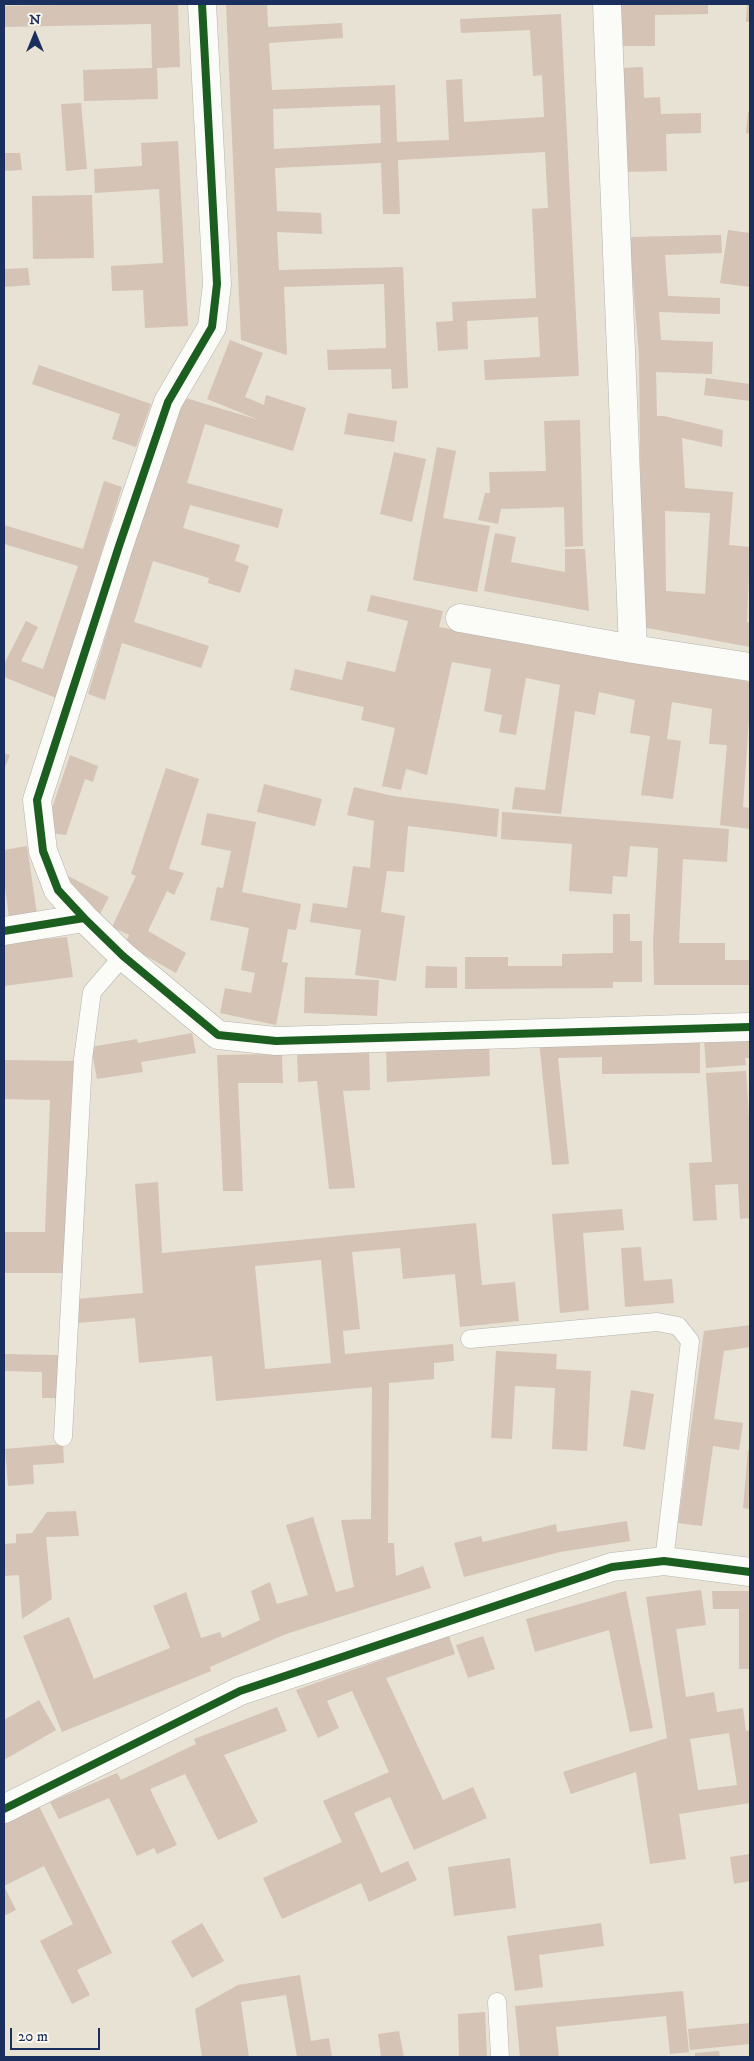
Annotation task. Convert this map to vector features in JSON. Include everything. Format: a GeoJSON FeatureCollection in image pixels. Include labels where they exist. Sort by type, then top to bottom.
{"type":"FeatureCollection","features":[{"type":"Feature","properties":{"kind":"street"},"geometry":{"type":"LineString","coordinates":[[202,4],[217,284],[212,327],[168,402],[119,546],[37,800],[43,851],[58,890],[123,956],[218,1036],[276,1042],[750,1027]]}},
{"type":"Feature","properties":{"kind":"street"},"geometry":{"type":"LineString","coordinates":[[607,4],[633,649]]}},
{"type":"Feature","properties":{"kind":"street"},"geometry":{"type":"LineString","coordinates":[[460,618],[633,649],[750,667]]}},
{"type":"Feature","properties":{"kind":"street"},"geometry":{"type":"LineString","coordinates":[[4,931],[84,918]]}},
{"type":"Feature","properties":{"kind":"street"},"geometry":{"type":"LineString","coordinates":[[4,1809],[240,1690],[612,1567],[664,1561],[750,1572]]}},
{"type":"Feature","properties":{"kind":"lane"},"geometry":{"type":"LineString","coordinates":[[63,1437],[83,1059],[90,1001],[92,992],[123,956]]}},
{"type":"Feature","properties":{"kind":"lane"},"geometry":{"type":"LineString","coordinates":[[470,1339],[657,1322],[678,1326],[690,1341],[664,1561]]}},
{"type":"Feature","properties":{"kind":"lane"},"geometry":{"type":"LineString","coordinates":[[497,2002],[500,2057]]}},
{"type":"Feature","properties":{"kind":"building"},"geometry":{"type":"Polygon","coordinates":[[[178,4],[180,67],[157,68],[158,99],[84,101],[83,70],[152,68],[151,24],[4,27],[4,6],[178,4]]]}},
{"type":"Feature","properties":{"kind":"building"},"geometry":{"type":"Polygon","coordinates":[[[226,4],[267,4],[268,27],[342,23],[343,38],[269,43],[272,90],[395,85],[397,142],[449,140],[446,80],[462,79],[464,122],[544,117],[542,75],[533,76],[530,30],[461,33],[460,19],[561,14],[579,376],[485,380],[484,360],[540,357],[538,317],[467,321],[468,349],[438,351],[436,322],[453,321],[452,302],[536,298],[532,209],[548,208],[545,152],[398,160],[400,214],[383,214],[381,163],[275,168],[277,211],[321,213],[322,234],[277,232],[279,270],[403,267],[408,388],[392,389],[391,369],[328,370],[327,350],[386,348],[384,284],[284,287],[287,355],[241,340],[226,4]],[[380,105],[273,109],[274,149],[381,143],[380,105]]]}},
{"type":"Feature","properties":{"kind":"building"},"geometry":{"type":"Polygon","coordinates":[[[619,4],[708,4],[708,14],[655,15],[655,46],[620,46],[619,4]]]}},
{"type":"Feature","properties":{"kind":"building"},"geometry":{"type":"Polygon","coordinates":[[[747,4],[750,4],[750,22],[746,22],[747,4]]]}},
{"type":"Feature","properties":{"kind":"building"},"geometry":{"type":"Polygon","coordinates":[[[643,67],[644,98],[660,97],[661,114],[701,113],[701,133],[666,134],[667,171],[622,172],[620,68],[643,67]]]}},
{"type":"Feature","properties":{"kind":"building"},"geometry":{"type":"Polygon","coordinates":[[[81,103],[87,169],[66,171],[61,104],[81,103]]]}},
{"type":"Feature","properties":{"kind":"building"},"geometry":{"type":"Polygon","coordinates":[[[748,112],[750,112],[750,134],[746,133],[748,112]]]}},
{"type":"Feature","properties":{"kind":"building"},"geometry":{"type":"Polygon","coordinates":[[[178,141],[188,326],[145,328],[143,290],[112,291],[111,266],[163,263],[159,189],[95,193],[94,169],[142,166],[141,143],[178,141]]]}},
{"type":"Feature","properties":{"kind":"building"},"geometry":{"type":"Polygon","coordinates":[[[4,153],[20,153],[22,170],[4,171],[4,153]]]}},
{"type":"Feature","properties":{"kind":"building"},"geometry":{"type":"Polygon","coordinates":[[[92,195],[94,258],[33,259],[32,196],[92,195]]]}},
{"type":"Feature","properties":{"kind":"building"},"geometry":{"type":"Polygon","coordinates":[[[728,230],[750,233],[750,287],[720,283],[728,230]]]}},
{"type":"Feature","properties":{"kind":"building"},"geometry":{"type":"Polygon","coordinates":[[[721,235],[722,253],[665,255],[668,296],[720,298],[720,314],[659,312],[661,340],[713,342],[712,374],[656,372],[657,416],[723,430],[722,447],[682,438],[685,488],[733,492],[729,545],[750,547],[747,622],[750,623],[750,647],[642,627],[639,355],[629,237],[721,235]],[[665,511],[666,591],[705,594],[710,513],[665,511]]]}},
{"type":"Feature","properties":{"kind":"building"},"geometry":{"type":"Polygon","coordinates":[[[28,268],[30,285],[4,287],[4,269],[28,268]]]}},
{"type":"Feature","properties":{"kind":"building"},"geometry":{"type":"Polygon","coordinates":[[[230,340],[263,353],[245,397],[264,405],[266,395],[306,408],[293,451],[205,424],[187,483],[283,509],[278,528],[190,505],[183,528],[240,545],[235,561],[249,566],[240,593],[208,583],[209,578],[153,561],[134,622],[209,646],[201,668],[122,643],[105,700],[88,694],[179,396],[259,420],[207,399],[230,340]]]}},
{"type":"Feature","properties":{"kind":"building"},"geometry":{"type":"Polygon","coordinates":[[[39,365],[151,404],[136,447],[112,439],[120,414],[32,384],[39,365]]]}},
{"type":"Feature","properties":{"kind":"building"},"geometry":{"type":"Polygon","coordinates":[[[706,378],[750,384],[750,401],[704,395],[706,378]]]}},
{"type":"Feature","properties":{"kind":"building"},"geometry":{"type":"Polygon","coordinates":[[[348,413],[397,421],[394,442],[344,434],[348,413]]]}},
{"type":"Feature","properties":{"kind":"building"},"geometry":{"type":"Polygon","coordinates":[[[580,420],[583,546],[565,547],[564,507],[501,509],[498,524],[478,520],[485,493],[490,493],[489,472],[546,471],[544,421],[580,420]]]}},
{"type":"Feature","properties":{"kind":"building"},"geometry":{"type":"Polygon","coordinates":[[[437,447],[456,451],[443,518],[490,526],[477,592],[413,580],[437,447]]]}},
{"type":"Feature","properties":{"kind":"building"},"geometry":{"type":"Polygon","coordinates":[[[394,452],[426,459],[412,522],[380,514],[394,452]]]}},
{"type":"Feature","properties":{"kind":"building"},"geometry":{"type":"Polygon","coordinates":[[[104,481],[122,487],[56,698],[4,677],[4,664],[26,621],[38,627],[21,661],[43,669],[78,566],[4,544],[4,525],[83,549],[104,481]]]}},
{"type":"Feature","properties":{"kind":"building"},"geometry":{"type":"Polygon","coordinates":[[[495,533],[516,537],[511,562],[565,572],[565,549],[585,549],[589,611],[484,591],[495,533]]]}},
{"type":"Feature","properties":{"kind":"building"},"geometry":{"type":"Polygon","coordinates":[[[371,595],[443,611],[439,627],[750,682],[750,718],[743,807],[750,808],[750,829],[720,825],[727,745],[709,744],[712,709],[672,702],[667,739],[681,741],[673,799],[641,795],[650,736],[630,733],[635,700],[599,692],[595,715],[575,711],[561,814],[512,809],[515,787],[545,790],[560,685],[526,678],[516,735],[499,732],[502,715],[484,711],[491,669],[452,662],[427,775],[406,769],[401,790],[382,786],[395,728],[361,720],[364,707],[290,690],[295,669],[342,680],[347,661],[395,672],[408,621],[367,611],[371,595]]]}},
{"type":"Feature","properties":{"kind":"building"},"geometry":{"type":"Polygon","coordinates":[[[4,753],[10,755],[4,770],[4,753]]]}},
{"type":"Feature","properties":{"kind":"building"},"geometry":{"type":"Polygon","coordinates":[[[70,755],[98,766],[93,782],[85,779],[66,835],[50,833],[47,823],[70,755]]]}},
{"type":"Feature","properties":{"kind":"building"},"geometry":{"type":"Polygon","coordinates":[[[166,768],[199,779],[169,869],[184,873],[174,895],[167,891],[148,931],[186,953],[176,973],[125,944],[129,935],[112,927],[136,876],[131,874],[166,768]]]}},
{"type":"Feature","properties":{"kind":"building"},"geometry":{"type":"Polygon","coordinates":[[[264,784],[322,799],[315,826],[257,812],[264,784]]]}},
{"type":"Feature","properties":{"kind":"building"},"geometry":{"type":"Polygon","coordinates":[[[354,787],[393,796],[499,809],[497,837],[408,826],[404,872],[387,871],[381,912],[405,916],[396,981],[355,975],[361,930],[310,922],[313,903],[347,908],[353,866],[370,868],[374,821],[347,815],[354,787]]]}},
{"type":"Feature","properties":{"kind":"building"},"geometry":{"type":"Polygon","coordinates":[[[502,812],[729,829],[727,862],[683,859],[679,943],[725,943],[725,960],[750,960],[750,985],[654,985],[653,942],[658,848],[630,846],[627,877],[613,876],[612,894],[569,891],[572,844],[501,839],[502,812]]]}},
{"type":"Feature","properties":{"kind":"building"},"geometry":{"type":"Polygon","coordinates":[[[207,813],[256,822],[242,892],[301,904],[296,930],[288,929],[282,962],[288,963],[276,1025],[220,1013],[225,988],[251,993],[255,973],[241,970],[249,928],[210,920],[217,887],[223,888],[231,851],[201,845],[207,813]]]}},
{"type":"Feature","properties":{"kind":"building"},"geometry":{"type":"Polygon","coordinates":[[[27,846],[37,914],[9,918],[4,880],[4,850],[27,846]]]}},
{"type":"Feature","properties":{"kind":"building"},"geometry":{"type":"Polygon","coordinates":[[[56,870],[109,897],[99,916],[56,870]]]}},
{"type":"Feature","properties":{"kind":"building"},"geometry":{"type":"Polygon","coordinates":[[[613,914],[630,914],[630,941],[642,941],[642,982],[613,982],[613,988],[465,989],[465,957],[508,957],[508,966],[562,966],[562,954],[613,953],[613,914]]]}},
{"type":"Feature","properties":{"kind":"building"},"geometry":{"type":"Polygon","coordinates":[[[47,936],[47,939],[67,937],[73,977],[4,986],[4,942],[47,936]]]}},
{"type":"Feature","properties":{"kind":"building"},"geometry":{"type":"Polygon","coordinates":[[[426,966],[457,967],[457,988],[425,988],[426,966]]]}},
{"type":"Feature","properties":{"kind":"building"},"geometry":{"type":"Polygon","coordinates":[[[305,977],[379,980],[377,1016],[304,1013],[305,977]]]}},
{"type":"Feature","properties":{"kind":"building"},"geometry":{"type":"Polygon","coordinates":[[[192,1033],[196,1053],[141,1062],[143,1072],[97,1079],[91,1047],[137,1039],[138,1043],[192,1033]]]}},
{"type":"Feature","properties":{"kind":"building"},"geometry":{"type":"Polygon","coordinates":[[[750,1036],[750,1058],[745,1058],[746,1065],[706,1068],[704,1038],[750,1036]]]}},
{"type":"Feature","properties":{"kind":"building"},"geometry":{"type":"Polygon","coordinates":[[[700,1039],[700,1073],[602,1074],[602,1057],[558,1058],[569,1164],[552,1165],[539,1041],[700,1039]]]}},
{"type":"Feature","properties":{"kind":"building"},"geometry":{"type":"Polygon","coordinates":[[[489,1044],[490,1076],[387,1082],[386,1048],[489,1044]]]}},
{"type":"Feature","properties":{"kind":"building"},"geometry":{"type":"Polygon","coordinates":[[[369,1049],[370,1090],[343,1091],[355,1188],[329,1189],[317,1081],[298,1082],[297,1051],[369,1049]]]}},
{"type":"Feature","properties":{"kind":"building"},"geometry":{"type":"Polygon","coordinates":[[[282,1054],[283,1083],[238,1083],[243,1191],[223,1191],[217,1055],[282,1054]]]}},
{"type":"Feature","properties":{"kind":"building"},"geometry":{"type":"Polygon","coordinates":[[[4,1060],[75,1061],[75,1086],[72,1086],[70,1192],[64,1273],[4,1273],[4,1232],[45,1232],[50,1100],[4,1099],[4,1060]]]}},
{"type":"Feature","properties":{"kind":"building"},"geometry":{"type":"Polygon","coordinates":[[[746,1071],[750,1133],[750,1218],[740,1219],[738,1184],[715,1185],[717,1220],[693,1221],[689,1163],[712,1162],[706,1073],[746,1071]]]}},
{"type":"Feature","properties":{"kind":"building"},"geometry":{"type":"Polygon","coordinates":[[[158,1182],[162,1253],[476,1223],[482,1285],[515,1282],[519,1321],[460,1327],[455,1274],[403,1279],[400,1248],[352,1252],[360,1329],[343,1331],[345,1354],[453,1344],[454,1361],[434,1363],[434,1379],[389,1383],[388,1543],[394,1543],[396,1576],[423,1566],[431,1588],[286,1634],[210,1667],[211,1671],[62,1732],[23,1636],[69,1617],[94,1679],[170,1648],[153,1606],[186,1592],[201,1638],[220,1632],[222,1638],[260,1620],[251,1591],[270,1582],[277,1604],[308,1595],[286,1525],[313,1517],[336,1592],[354,1587],[341,1520],[371,1519],[372,1387],[216,1401],[212,1356],[139,1363],[135,1318],[78,1323],[76,1299],[143,1293],[135,1184],[158,1182]],[[321,1260],[255,1266],[265,1369],[331,1363],[321,1260]]]}},
{"type":"Feature","properties":{"kind":"building"},"geometry":{"type":"Polygon","coordinates":[[[622,1209],[624,1230],[583,1233],[589,1310],[560,1313],[552,1214],[622,1209]]]}},
{"type":"Feature","properties":{"kind":"building"},"geometry":{"type":"Polygon","coordinates":[[[641,1247],[644,1281],[672,1279],[674,1303],[625,1307],[621,1248],[641,1247]]]}},
{"type":"Feature","properties":{"kind":"building"},"geometry":{"type":"Polygon","coordinates":[[[750,1325],[750,1347],[724,1351],[714,1419],[743,1423],[739,1450],[713,1446],[702,1526],[678,1523],[704,1331],[750,1325]]]}},
{"type":"Feature","properties":{"kind":"building"},"geometry":{"type":"Polygon","coordinates":[[[496,1351],[557,1354],[556,1369],[591,1371],[587,1451],[552,1449],[555,1388],[515,1386],[512,1439],[491,1438],[496,1351]]]}},
{"type":"Feature","properties":{"kind":"building"},"geometry":{"type":"Polygon","coordinates":[[[4,1354],[59,1355],[58,1398],[42,1398],[42,1372],[4,1371],[4,1354]]]}},
{"type":"Feature","properties":{"kind":"building"},"geometry":{"type":"Polygon","coordinates":[[[631,1390],[654,1394],[645,1450],[623,1446],[631,1390]]]}},
{"type":"Feature","properties":{"kind":"building"},"geometry":{"type":"Polygon","coordinates":[[[63,1444],[64,1463],[33,1465],[34,1484],[8,1486],[5,1449],[63,1444]]]}},
{"type":"Feature","properties":{"kind":"building"},"geometry":{"type":"Polygon","coordinates":[[[748,1450],[750,1450],[750,1509],[743,1508],[748,1450]]]}},
{"type":"Feature","properties":{"kind":"building"},"geometry":{"type":"Polygon","coordinates":[[[76,1511],[79,1536],[46,1537],[52,1599],[22,1619],[19,1575],[4,1576],[4,1544],[16,1543],[16,1534],[32,1533],[47,1512],[76,1511]]]}},
{"type":"Feature","properties":{"kind":"building"},"geometry":{"type":"Polygon","coordinates":[[[627,1521],[630,1541],[560,1552],[464,1577],[454,1543],[481,1536],[483,1542],[556,1524],[557,1532],[627,1521]]]}},
{"type":"Feature","properties":{"kind":"building"},"geometry":{"type":"Polygon","coordinates":[[[701,1590],[706,1625],[676,1629],[686,1697],[714,1692],[717,1712],[743,1708],[746,1731],[750,1730],[750,1803],[679,1814],[686,1859],[650,1864],[636,1772],[571,1794],[563,1772],[667,1738],[646,1597],[701,1590]],[[729,1733],[690,1739],[698,1790],[737,1785],[729,1733]]]}},
{"type":"Feature","properties":{"kind":"building"},"geometry":{"type":"Polygon","coordinates":[[[626,1591],[653,1728],[630,1732],[609,1630],[535,1652],[526,1619],[626,1591]]]}},
{"type":"Feature","properties":{"kind":"building"},"geometry":{"type":"Polygon","coordinates":[[[712,1591],[750,1591],[750,1669],[739,1669],[739,1609],[713,1609],[712,1591]]]}},
{"type":"Feature","properties":{"kind":"building"},"geometry":{"type":"Polygon","coordinates":[[[449,1636],[455,1654],[386,1678],[443,1800],[473,1787],[487,1818],[414,1850],[390,1797],[354,1813],[381,1873],[408,1861],[417,1880],[369,1902],[361,1883],[282,1919],[263,1878],[342,1842],[323,1801],[389,1772],[352,1691],[327,1701],[339,1728],[318,1738],[296,1690],[449,1636]]]}},
{"type":"Feature","properties":{"kind":"building"},"geometry":{"type":"Polygon","coordinates":[[[483,1636],[495,1669],[468,1678],[456,1645],[483,1636]]]}},
{"type":"Feature","properties":{"kind":"building"},"geometry":{"type":"Polygon","coordinates":[[[39,1700],[56,1730],[4,1760],[4,1720],[39,1700]]]}},
{"type":"Feature","properties":{"kind":"building"},"geometry":{"type":"Polygon","coordinates":[[[277,1707],[287,1731],[224,1755],[258,1822],[218,1840],[185,1774],[150,1789],[177,1845],[157,1854],[154,1848],[137,1856],[109,1798],[59,1819],[50,1802],[117,1773],[121,1780],[196,1744],[194,1739],[277,1707]]]}},
{"type":"Feature","properties":{"kind":"building"},"geometry":{"type":"Polygon","coordinates":[[[37,1802],[112,1953],[77,1970],[90,1995],[72,2004],[40,1941],[73,1924],[44,1866],[4,1886],[4,1819],[37,1802]]]}},
{"type":"Feature","properties":{"kind":"building"},"geometry":{"type":"Polygon","coordinates":[[[750,1854],[750,1881],[734,1884],[730,1857],[750,1854]]]}},
{"type":"Feature","properties":{"kind":"building"},"geometry":{"type":"Polygon","coordinates":[[[510,1858],[516,1908],[454,1916],[448,1867],[510,1858]]]}},
{"type":"Feature","properties":{"kind":"building"},"geometry":{"type":"Polygon","coordinates":[[[4,1886],[16,1910],[4,1916],[4,1886]]]}},
{"type":"Feature","properties":{"kind":"building"},"geometry":{"type":"Polygon","coordinates":[[[202,1923],[224,1961],[192,1978],[171,1941],[202,1923]]]}},
{"type":"Feature","properties":{"kind":"building"},"geometry":{"type":"Polygon","coordinates":[[[601,1923],[604,1946],[539,1955],[543,1987],[515,1991],[507,1936],[601,1923]]]}},
{"type":"Feature","properties":{"kind":"building"},"geometry":{"type":"Polygon","coordinates":[[[300,1975],[311,2041],[329,2038],[332,2057],[297,2057],[286,1995],[241,2002],[249,2057],[202,2057],[195,2009],[238,1985],[300,1975]]]}},
{"type":"Feature","properties":{"kind":"building"},"geometry":{"type":"Polygon","coordinates":[[[683,1991],[689,2052],[670,2054],[666,2016],[556,2027],[559,2057],[520,2057],[515,2006],[683,1991]]]}},
{"type":"Feature","properties":{"kind":"building"},"geometry":{"type":"Polygon","coordinates":[[[485,2012],[487,2057],[459,2057],[458,2014],[485,2012]]]}},
{"type":"Feature","properties":{"kind":"building"},"geometry":{"type":"Polygon","coordinates":[[[750,2023],[750,2044],[690,2050],[688,2029],[750,2023]]]}},
{"type":"Feature","properties":{"kind":"building"},"geometry":{"type":"Polygon","coordinates":[[[399,2031],[404,2057],[381,2057],[378,2034],[399,2031]]]}},
{"type":"Feature","properties":{"kind":"building"},"geometry":{"type":"Polygon","coordinates":[[[719,2051],[720,2057],[695,2057],[695,2053],[719,2051]]]}},
{"type":"Feature","properties":{"kind":"cycle path"},"geometry":{"type":"LineString","coordinates":[[4,931],[84,918],[58,890],[43,851],[37,800],[119,546],[168,402],[212,327],[217,284],[202,4]]}},
{"type":"Feature","properties":{"kind":"cycle path"},"geometry":{"type":"LineString","coordinates":[[84,918],[123,956],[218,1035],[276,1041],[750,1027]]}},
{"type":"Feature","properties":{"kind":"cycle path"},"geometry":{"type":"LineString","coordinates":[[4,1809],[240,1691],[612,1567],[664,1561],[750,1572]]}}]}
